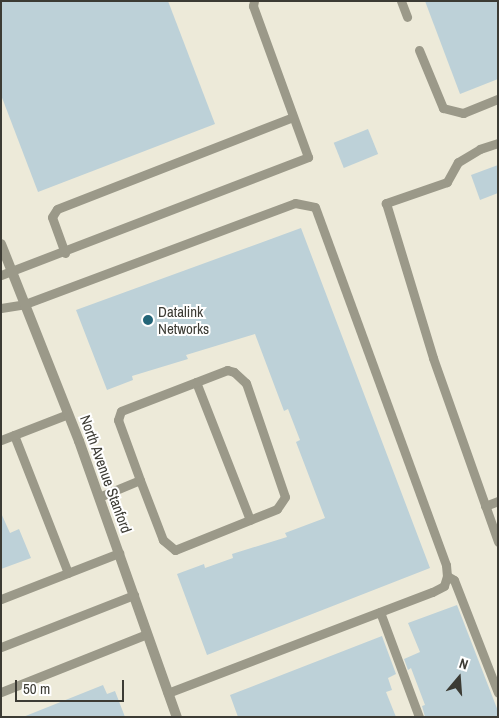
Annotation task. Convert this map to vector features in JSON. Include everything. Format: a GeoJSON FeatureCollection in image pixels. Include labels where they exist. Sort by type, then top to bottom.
{"type":"FeatureCollection","features":[{"type":"Feature","properties":{"kind":"street","name":"North Avenue Stanford"},"geometry":{"type":"LineString","coordinates":[[1,244],[99,497],[177,717]]}},
{"type":"Feature","properties":{"kind":"lane"},"geometry":{"type":"LineString","coordinates":[[1,275],[13,273],[308,157],[253,6],[254,1]]}},
{"type":"Feature","properties":{"kind":"lane"},"geometry":{"type":"LineString","coordinates":[[401,1],[407,17]]}},
{"type":"Feature","properties":{"kind":"lane"},"geometry":{"type":"LineString","coordinates":[[419,50],[443,108],[463,113],[498,99]]}},
{"type":"Feature","properties":{"kind":"lane"},"geometry":{"type":"LineString","coordinates":[[65,252],[52,217],[57,209],[293,118]]}},
{"type":"Feature","properties":{"kind":"lane"},"geometry":{"type":"LineString","coordinates":[[498,144],[480,149],[458,162],[447,182],[386,203],[433,358],[498,542]]}},
{"type":"Feature","properties":{"kind":"lane"},"geometry":{"type":"LineString","coordinates":[[1,308],[25,304],[295,203],[315,207],[446,565],[447,576],[444,586],[168,693]]}},
{"type":"Feature","properties":{"kind":"lane"},"geometry":{"type":"LineString","coordinates":[[227,370],[234,372],[246,383],[285,497],[277,509],[175,550],[170,549],[163,540],[140,480],[119,414],[227,370]]}},
{"type":"Feature","properties":{"kind":"lane"},"geometry":{"type":"LineString","coordinates":[[196,382],[250,520]]}},
{"type":"Feature","properties":{"kind":"lane"},"geometry":{"type":"LineString","coordinates":[[1,440],[68,414]]}},
{"type":"Feature","properties":{"kind":"lane"},"geometry":{"type":"LineString","coordinates":[[14,435],[68,573]]}},
{"type":"Feature","properties":{"kind":"lane"},"geometry":{"type":"LineString","coordinates":[[99,497],[140,480]]}},
{"type":"Feature","properties":{"kind":"lane"},"geometry":{"type":"LineString","coordinates":[[485,506],[498,501]]}},
{"type":"Feature","properties":{"kind":"lane"},"geometry":{"type":"LineString","coordinates":[[1,599],[119,554]]}},
{"type":"Feature","properties":{"kind":"lane"},"geometry":{"type":"LineString","coordinates":[[447,576],[454,580],[498,693]]}},
{"type":"Feature","properties":{"kind":"lane"},"geometry":{"type":"LineString","coordinates":[[1,647],[134,595]]}},
{"type":"Feature","properties":{"kind":"lane"},"geometry":{"type":"LineString","coordinates":[[380,612],[419,717]]}},
{"type":"Feature","properties":{"kind":"lane"},"geometry":{"type":"LineString","coordinates":[[1,692],[147,634]]}},
{"type":"Feature","properties":{"kind":"building"},"geometry":{"type":"Polygon","coordinates":[[[1,1],[168,1],[215,124],[38,192],[1,95],[1,1]]]}},
{"type":"Feature","properties":{"kind":"building"},"geometry":{"type":"Polygon","coordinates":[[[425,1],[498,1],[498,79],[460,94],[425,1]]]}},
{"type":"Feature","properties":{"kind":"building"},"geometry":{"type":"Polygon","coordinates":[[[368,129],[378,154],[344,168],[334,143],[368,129]]]}},
{"type":"Feature","properties":{"kind":"building"},"geometry":{"type":"Polygon","coordinates":[[[498,165],[498,193],[480,200],[471,175],[498,165]]]}},
{"type":"Feature","properties":{"kind":"building"},"geometry":{"type":"Polygon","coordinates":[[[301,228],[430,568],[207,655],[177,574],[204,564],[205,568],[233,558],[232,554],[287,537],[285,533],[325,518],[296,442],[300,440],[288,409],[284,411],[255,334],[186,355],[188,359],[132,376],[133,380],[107,390],[76,310],[301,228]]]}},
{"type":"Feature","properties":{"kind":"building"},"geometry":{"type":"Polygon","coordinates":[[[1,513],[10,533],[19,529],[31,558],[1,569],[1,513]]]}},
{"type":"Feature","properties":{"kind":"building"},"geometry":{"type":"Polygon","coordinates":[[[457,605],[498,711],[498,717],[425,717],[422,706],[425,705],[411,668],[408,670],[404,659],[420,652],[408,623],[457,605]]]}},
{"type":"Feature","properties":{"kind":"building"},"geometry":{"type":"Polygon","coordinates":[[[382,636],[396,674],[388,678],[392,690],[386,692],[396,717],[238,717],[230,695],[382,636]]]}},
{"type":"Feature","properties":{"kind":"building"},"geometry":{"type":"Polygon","coordinates":[[[103,685],[107,694],[115,691],[125,717],[23,717],[103,685]]]}},
{"type":"Feature","properties":{"kind":"place","name":"Datalink Networks"},"geometry":{"type":"Point","coordinates":[148,320]}}]}
